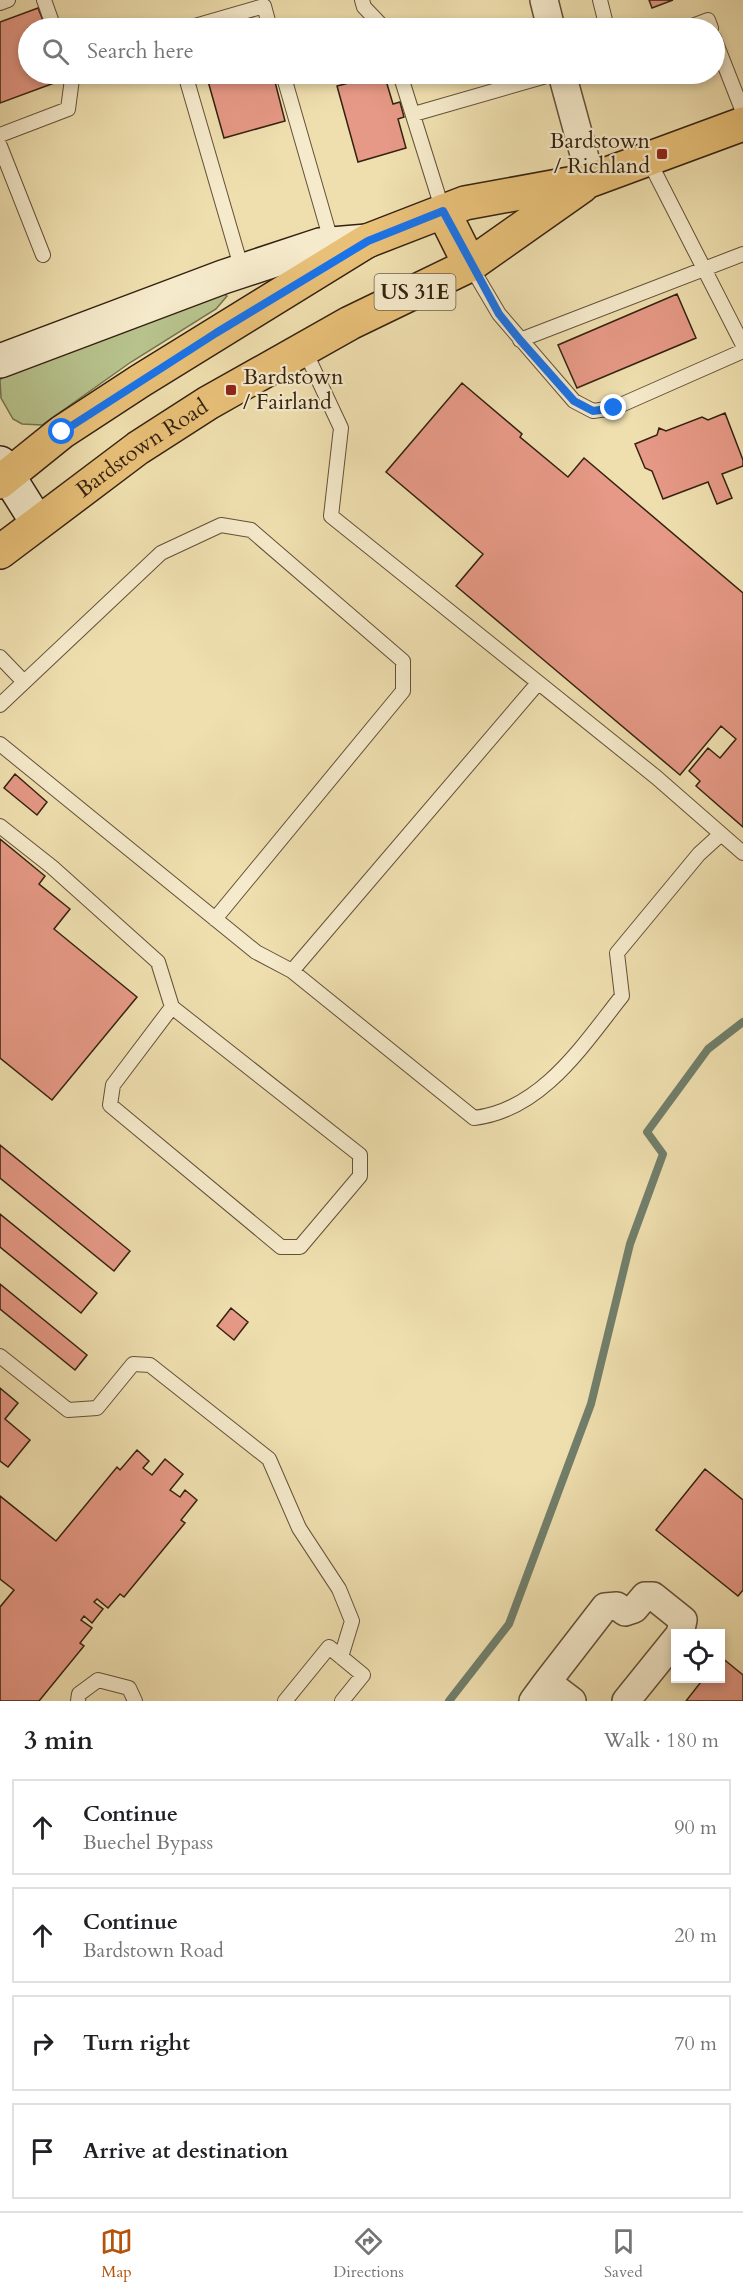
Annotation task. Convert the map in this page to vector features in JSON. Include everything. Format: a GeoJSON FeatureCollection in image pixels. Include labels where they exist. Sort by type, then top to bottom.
{"type":"FeatureCollection","features":[{"type":"Feature","properties":{"kind":"main road","name":"Bardstown Road"},"geometry":{"type":"LineString","coordinates":[[0,361],[242,271],[320,245],[368,241],[465,203],[591,180],[743,124]]}},
{"type":"Feature","properties":{"kind":"main road","name":"Bardstown Road"},"geometry":{"type":"LineString","coordinates":[[37,522],[138,448],[208,403],[350,323],[470,264],[591,180]]}},
{"type":"Feature","properties":{"kind":"main road"},"geometry":{"type":"LineString","coordinates":[[443,211],[470,264]]}},
{"type":"Feature","properties":{"kind":"main road","name":"US 31E"},"geometry":{"type":"LineString","coordinates":[[3,473],[140,381],[368,241]]}},
{"type":"Feature","properties":{"kind":"main road"},"geometry":{"type":"LineString","coordinates":[[3,473],[37,522]]}},
{"type":"Feature","properties":{"kind":"main road","name":"US 31E"},"geometry":{"type":"LineString","coordinates":[[0,552],[37,522]]}},
{"type":"Feature","properties":{"kind":"street"},"geometry":{"type":"LineString","coordinates":[[544,0],[548,18]]}},
{"type":"Feature","properties":{"kind":"street"},"geometry":{"type":"LineString","coordinates":[[565,84],[591,180]]}},
{"type":"Feature","properties":{"kind":"street"},"geometry":{"type":"LineString","coordinates":[[573,1701],[540,1692],[605,1607],[617,1606],[625,1612],[634,1609],[645,1596],[653,1596],[683,1620],[681,1629]]}},
{"type":"Feature","properties":{"kind":"street"},"geometry":{"type":"LineString","coordinates":[[627,1701],[671,1644]]}},
{"type":"Feature","properties":{"kind":"lane"},"geometry":{"type":"LineString","coordinates":[[0,3],[8,0]]}},
{"type":"Feature","properties":{"kind":"lane"},"geometry":{"type":"LineString","coordinates":[[44,0],[50,18]]}},
{"type":"Feature","properties":{"kind":"lane"},"geometry":{"type":"LineString","coordinates":[[362,0],[364,7],[374,18]]}},
{"type":"Feature","properties":{"kind":"lane"},"geometry":{"type":"LineString","coordinates":[[600,0],[604,18]]}},
{"type":"Feature","properties":{"kind":"lane"},"geometry":{"type":"LineString","coordinates":[[223,18],[264,6],[267,18]]}},
{"type":"Feature","properties":{"kind":"lane"},"geometry":{"type":"LineString","coordinates":[[725,67],[743,112]]}},
{"type":"Feature","properties":{"kind":"lane"},"geometry":{"type":"LineString","coordinates":[[0,135],[68,109],[71,84]]}},
{"type":"Feature","properties":{"kind":"lane"},"geometry":{"type":"LineString","coordinates":[[188,84],[242,271]]}},
{"type":"Feature","properties":{"kind":"lane"},"geometry":{"type":"LineString","coordinates":[[286,84],[332,244]]}},
{"type":"Feature","properties":{"kind":"lane"},"geometry":{"type":"LineString","coordinates":[[404,84],[443,211]]}},
{"type":"Feature","properties":{"kind":"lane"},"geometry":{"type":"LineString","coordinates":[[414,114],[518,84]]}},
{"type":"Feature","properties":{"kind":"lane"},"geometry":{"type":"LineString","coordinates":[[0,146],[43,255]]}},
{"type":"Feature","properties":{"kind":"lane"},"geometry":{"type":"LineString","coordinates":[[648,159],[703,271],[743,345]]}},
{"type":"Feature","properties":{"kind":"lane"},"geometry":{"type":"LineString","coordinates":[[520,340],[743,254]]}},
{"type":"Feature","properties":{"kind":"lane"},"geometry":{"type":"LineString","coordinates":[[470,264],[499,314],[520,340],[574,401],[593,411],[614,408],[743,351]]}},
{"type":"Feature","properties":{"kind":"lane"},"geometry":{"type":"LineString","coordinates":[[304,349],[341,428],[331,516],[656,777],[743,853]]}},
{"type":"Feature","properties":{"kind":"lane"},"geometry":{"type":"LineString","coordinates":[[0,705],[5,690],[24,682],[161,553],[221,525],[251,530],[403,661],[403,691],[215,919]]}},
{"type":"Feature","properties":{"kind":"lane"},"geometry":{"type":"LineString","coordinates":[[0,657],[24,682]]}},
{"type":"Feature","properties":{"kind":"lane"},"geometry":{"type":"LineString","coordinates":[[292,971],[538,683]]}},
{"type":"Feature","properties":{"kind":"lane"},"geometry":{"type":"LineString","coordinates":[[0,744],[256,952],[292,971],[474,1118],[496,1115],[557,1077],[622,996],[617,953],[699,854],[721,834]]}},
{"type":"Feature","properties":{"kind":"lane"},"geometry":{"type":"LineString","coordinates":[[0,826],[52,867],[158,962],[172,1006],[360,1155],[360,1176],[300,1247],[281,1247],[110,1105],[113,1085],[172,1006]]}},
{"type":"Feature","properties":{"kind":"lane"},"geometry":{"type":"LineString","coordinates":[[0,1356],[68,1410],[97,1408],[133,1364],[150,1365],[269,1460],[299,1528],[339,1589],[352,1621],[341,1657]]}},
{"type":"Feature","properties":{"kind":"lane"},"geometry":{"type":"LineString","coordinates":[[285,1701],[329,1647],[363,1675],[342,1701]]}},
{"type":"Feature","properties":{"kind":"lane"},"geometry":{"type":"LineString","coordinates":[[78,1701],[79,1694],[98,1680],[129,1688],[135,1701]]}},
{"type":"Feature","properties":{"kind":"green space"},"geometry":{"type":"Polygon","coordinates":[[[223,293],[227,296],[216,309],[131,362],[42,425],[22,424],[13,419],[1,398],[0,380],[17,367],[223,293]]]}},
{"type":"Feature","properties":{"kind":"building"},"geometry":{"type":"Polygon","coordinates":[[[649,0],[673,0],[652,8],[649,0]]]}},
{"type":"Feature","properties":{"kind":"building"},"geometry":{"type":"Polygon","coordinates":[[[38,8],[42,18],[18,18],[18,84],[51,84],[0,103],[0,22],[38,8]]]}},
{"type":"Feature","properties":{"kind":"building"},"geometry":{"type":"Polygon","coordinates":[[[209,84],[276,84],[285,121],[224,138],[209,84]]]}},
{"type":"Feature","properties":{"kind":"building"},"geometry":{"type":"Polygon","coordinates":[[[387,84],[393,104],[400,102],[404,117],[398,119],[406,148],[358,162],[337,86],[387,84]]]}},
{"type":"Feature","properties":{"kind":"building"},"geometry":{"type":"Polygon","coordinates":[[[677,294],[696,338],[577,388],[558,345],[677,294]]]}},
{"type":"Feature","properties":{"kind":"building"},"geometry":{"type":"Polygon","coordinates":[[[462,383],[522,434],[520,437],[568,477],[584,458],[743,593],[743,827],[696,786],[700,781],[689,771],[708,748],[720,758],[736,739],[721,726],[680,775],[456,586],[483,554],[386,472],[462,383]]]}},
{"type":"Feature","properties":{"kind":"building"},"geometry":{"type":"Polygon","coordinates":[[[725,413],[743,460],[743,466],[722,474],[732,498],[717,504],[708,482],[663,499],[652,471],[645,468],[635,444],[657,435],[659,428],[666,431],[702,417],[708,420],[725,413]]]}},
{"type":"Feature","properties":{"kind":"building"},"geometry":{"type":"Polygon","coordinates":[[[15,774],[47,802],[37,815],[4,788],[15,774]]]}},
{"type":"Feature","properties":{"kind":"building"},"geometry":{"type":"Polygon","coordinates":[[[0,839],[45,876],[39,884],[70,909],[54,929],[137,997],[52,1100],[0,1058],[0,839]]]}},
{"type":"Feature","properties":{"kind":"building"},"geometry":{"type":"Polygon","coordinates":[[[0,1145],[130,1251],[114,1271],[0,1178],[0,1145]]]}},
{"type":"Feature","properties":{"kind":"building"},"geometry":{"type":"Polygon","coordinates":[[[0,1214],[97,1293],[81,1313],[0,1247],[0,1214]]]}},
{"type":"Feature","properties":{"kind":"building"},"geometry":{"type":"Polygon","coordinates":[[[0,1284],[87,1355],[75,1370],[0,1309],[0,1284]]]}},
{"type":"Feature","properties":{"kind":"building"},"geometry":{"type":"Polygon","coordinates":[[[231,1308],[248,1322],[234,1340],[217,1326],[231,1308]]]}},
{"type":"Feature","properties":{"kind":"building"},"geometry":{"type":"Polygon","coordinates":[[[0,1388],[18,1403],[5,1419],[30,1440],[8,1467],[0,1461],[0,1388]]]}},
{"type":"Feature","properties":{"kind":"building"},"geometry":{"type":"Polygon","coordinates":[[[137,1450],[149,1461],[143,1468],[152,1475],[165,1459],[183,1474],[170,1490],[180,1497],[185,1490],[197,1500],[181,1520],[185,1523],[124,1597],[120,1594],[108,1608],[97,1599],[94,1602],[103,1609],[92,1623],[84,1616],[81,1620],[92,1628],[80,1643],[84,1646],[39,1701],[0,1701],[0,1607],[14,1590],[0,1579],[0,1496],[56,1541],[117,1467],[120,1470],[137,1450]]]}},
{"type":"Feature","properties":{"kind":"building"},"geometry":{"type":"Polygon","coordinates":[[[705,1469],[743,1500],[743,1590],[738,1596],[656,1530],[705,1469]]]}},
{"type":"Feature","properties":{"kind":"building"},"geometry":{"type":"Polygon","coordinates":[[[725,1660],[743,1675],[743,1701],[686,1701],[700,1683],[725,1683],[725,1660]]]}},
{"type":"Feature","properties":{"kind":"waterway"},"geometry":{"type":"LineString","coordinates":[[449,1701],[509,1624],[591,1404],[630,1244],[663,1154],[647,1132],[708,1049],[743,1022]]}},
{"type":"Feature","properties":{"kind":"place","name":"Bardstown / Richland"},"geometry":{"type":"Point","coordinates":[662,154]}},
{"type":"Feature","properties":{"kind":"place","name":"Bardstown / Fairland"},"geometry":{"type":"Point","coordinates":[231,390]}},
{"type":"Feature","properties":{"kind":"route"},"geometry":{"type":"LineString","coordinates":[[62,432],[216,333],[368,241],[443,211],[499,314],[520,340],[574,401],[593,411],[614,408]]}}]}
